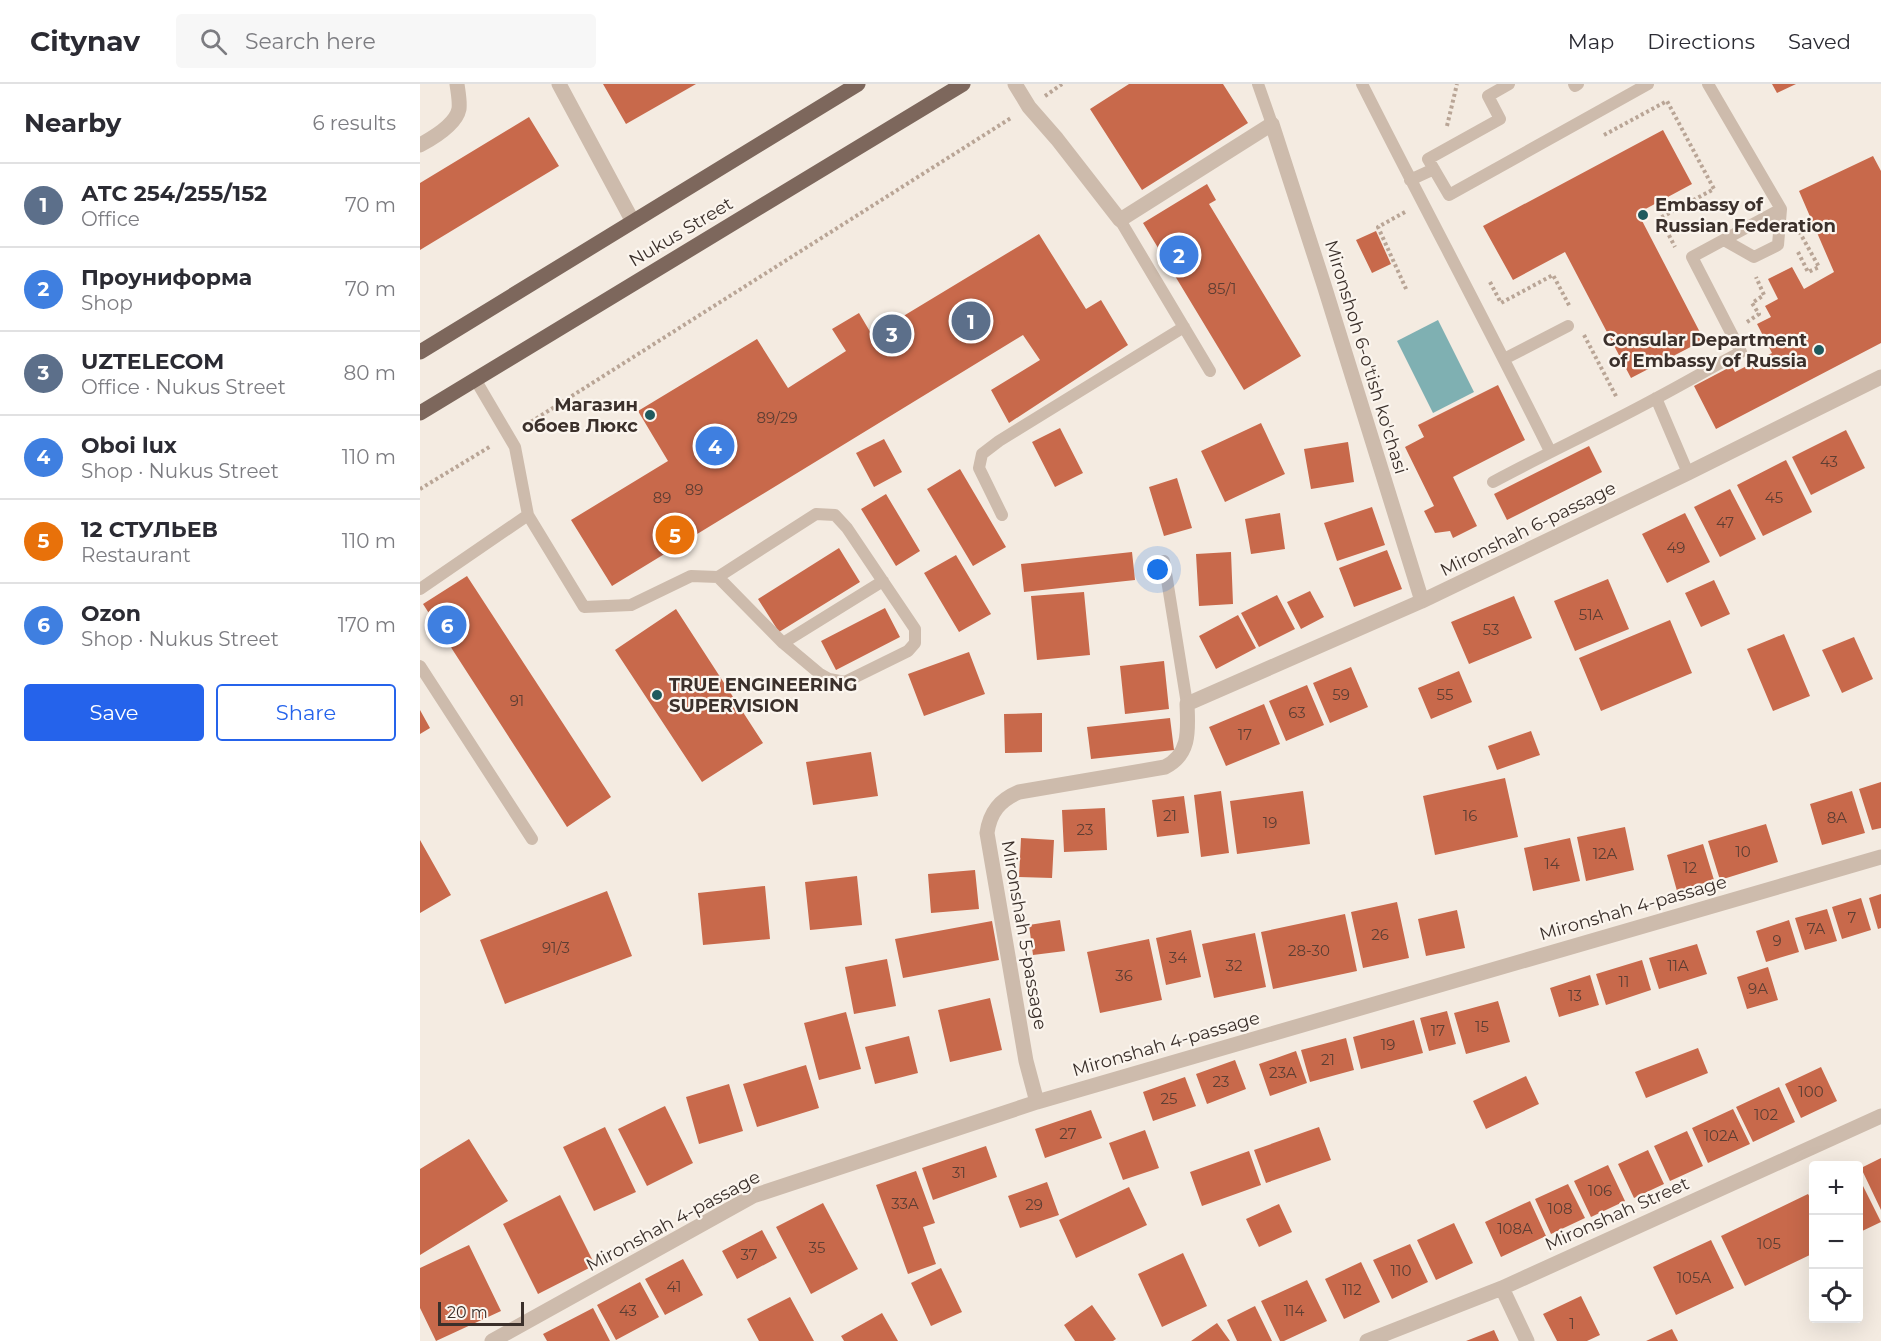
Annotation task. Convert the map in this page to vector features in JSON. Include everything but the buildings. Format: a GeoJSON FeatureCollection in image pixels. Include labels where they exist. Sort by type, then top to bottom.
{"type":"FeatureCollection","features":[{"type":"Feature","properties":{"kind":"main road","name":"Nukus Street"},"geometry":{"type":"LineString","coordinates":[[420,351],[858,84]]}},
{"type":"Feature","properties":{"kind":"main road","name":"Nukus Street"},"geometry":{"type":"LineString","coordinates":[[420,413],[963,84]]}},
{"type":"Feature","properties":{"kind":"street"},"geometry":{"type":"LineString","coordinates":[[420,145],[450,124],[459,110],[458,84]]}},
{"type":"Feature","properties":{"kind":"street"},"geometry":{"type":"LineString","coordinates":[[559,84],[632,220]]}},
{"type":"Feature","properties":{"kind":"street"},"geometry":{"type":"LineString","coordinates":[[1016,84],[1029,107],[1120,220],[1272,124]]}},
{"type":"Feature","properties":{"kind":"street","name":"Mironshoh 6-o'tish ko'chasi"},"geometry":{"type":"LineString","coordinates":[[1272,124],[1328,296],[1422,602]]}},
{"type":"Feature","properties":{"kind":"street","name":"Mironshah 6-passage"},"geometry":{"type":"LineString","coordinates":[[1187,704],[1422,602],[1881,377]]}},
{"type":"Feature","properties":{"kind":"street","name":"Mironshah 5-passage"},"geometry":{"type":"LineString","coordinates":[[1037,1102],[1022,1038],[987,833],[988,824],[996,807],[1003,800],[1019,792],[1160,769],[1170,764],[1183,751],[1187,740],[1187,704]]}},
{"type":"Feature","properties":{"kind":"street","name":"Mironshah 4-passage"},"geometry":{"type":"LineString","coordinates":[[492,1341],[753,1196],[1037,1102],[1881,857]]}},
{"type":"Feature","properties":{"kind":"street","name":"Mironshah Street"},"geometry":{"type":"LineString","coordinates":[[1367,1341],[1502,1288],[1881,1116]]}},
{"type":"Feature","properties":{"kind":"street"},"geometry":{"type":"LineString","coordinates":[[1502,1288],[1527,1341]]}},
{"type":"Feature","properties":{"kind":"lane","name":"Mironshoh 6-o'tish ko'chasi"},"geometry":{"type":"LineString","coordinates":[[1258,84],[1272,124]]}},
{"type":"Feature","properties":{"kind":"lane"},"geometry":{"type":"LineString","coordinates":[[1362,84],[1550,451]]}},
{"type":"Feature","properties":{"kind":"lane"},"geometry":{"type":"LineString","coordinates":[[1509,84],[1488,96],[1500,119],[1428,159],[1449,195],[1648,84]]}},
{"type":"Feature","properties":{"kind":"lane"},"geometry":{"type":"LineString","coordinates":[[1708,84],[1781,209],[1778,244],[1755,257],[1724,240]]}},
{"type":"Feature","properties":{"kind":"lane"},"geometry":{"type":"LineString","coordinates":[[1410,180],[1434,169]]}},
{"type":"Feature","properties":{"kind":"lane"},"geometry":{"type":"LineString","coordinates":[[1493,482],[1741,352],[1692,257],[1781,209]]}},
{"type":"Feature","properties":{"kind":"lane"},"geometry":{"type":"LineString","coordinates":[[1120,220],[1210,371]]}},
{"type":"Feature","properties":{"kind":"lane"},"geometry":{"type":"LineString","coordinates":[[1504,359],[1574,324]]}},
{"type":"Feature","properties":{"kind":"lane"},"geometry":{"type":"LineString","coordinates":[[1002,515],[979,468],[982,454],[999,441],[1184,327]]}},
{"type":"Feature","properties":{"kind":"lane"},"geometry":{"type":"LineString","coordinates":[[475,379],[515,447],[528,515],[584,607],[631,605],[691,576],[718,577],[816,514],[836,515],[915,629],[915,643],[908,651],[845,682],[830,679],[820,674],[783,643],[718,577]]}},
{"type":"Feature","properties":{"kind":"lane"},"geometry":{"type":"LineString","coordinates":[[1656,398],[1688,473]]}},
{"type":"Feature","properties":{"kind":"lane"},"geometry":{"type":"LineString","coordinates":[[420,590],[528,515]]}},
{"type":"Feature","properties":{"kind":"lane"},"geometry":{"type":"LineString","coordinates":[[1164,561],[1187,704]]}},
{"type":"Feature","properties":{"kind":"lane"},"geometry":{"type":"LineString","coordinates":[[783,643],[883,581]]}},
{"type":"Feature","properties":{"kind":"lane"},"geometry":{"type":"LineString","coordinates":[[420,666],[532,839]]}},
{"type":"Feature","properties":{"kind":"path"},"geometry":{"type":"LineString","coordinates":[[420,489],[508,436],[1062,84]]}},
{"type":"Feature","properties":{"kind":"path"},"geometry":{"type":"LineString","coordinates":[[1440,153],[1457,84]]}},
{"type":"Feature","properties":{"kind":"path"},"geometry":{"type":"LineString","coordinates":[[1597,139],[1667,101],[1714,189],[1660,218]]}},
{"type":"Feature","properties":{"kind":"path"},"geometry":{"type":"LineString","coordinates":[[1407,291],[1378,227],[1422,203]]}},
{"type":"Feature","properties":{"kind":"path"},"geometry":{"type":"LineString","coordinates":[[1485,274],[1501,303],[1553,275],[1574,324],[1618,401]]}},
{"type":"Feature","properties":{"kind":"water"},"geometry":{"type":"Polygon","coordinates":[[[1438,320],[1474,392],[1433,413],[1397,341],[1438,320]]]}},
{"type":"Feature","properties":{"kind":"place","name":"Embassy of Russian Federation"},"geometry":{"type":"Point","coordinates":[1643,215]}},
{"type":"Feature","properties":{"kind":"place","name":"Проуниформа"},"geometry":{"type":"Point","coordinates":[1179,255]}},
{"type":"Feature","properties":{"kind":"place","name":"АТС 254/255/152"},"geometry":{"type":"Point","coordinates":[971,321]}},
{"type":"Feature","properties":{"kind":"place","name":"UZTELECOM"},"geometry":{"type":"Point","coordinates":[892,334]}},
{"type":"Feature","properties":{"kind":"place","name":"Consular Department of Embassy of Russia"},"geometry":{"type":"Point","coordinates":[1819,350]}},
{"type":"Feature","properties":{"kind":"place","name":"Магазин обоев Люкс"},"geometry":{"type":"Point","coordinates":[650,415]}},
{"type":"Feature","properties":{"kind":"place","name":"Oboi lux"},"geometry":{"type":"Point","coordinates":[715,446]}},
{"type":"Feature","properties":{"kind":"place","name":"12 СТУЛЬЕВ"},"geometry":{"type":"Point","coordinates":[675,535]}},
{"type":"Feature","properties":{"kind":"place","name":"Ozon"},"geometry":{"type":"Point","coordinates":[447,625]}},
{"type":"Feature","properties":{"kind":"place","name":"TRUE ENGINEERING SUPERVISION"},"geometry":{"type":"Point","coordinates":[657,695]}}]}
